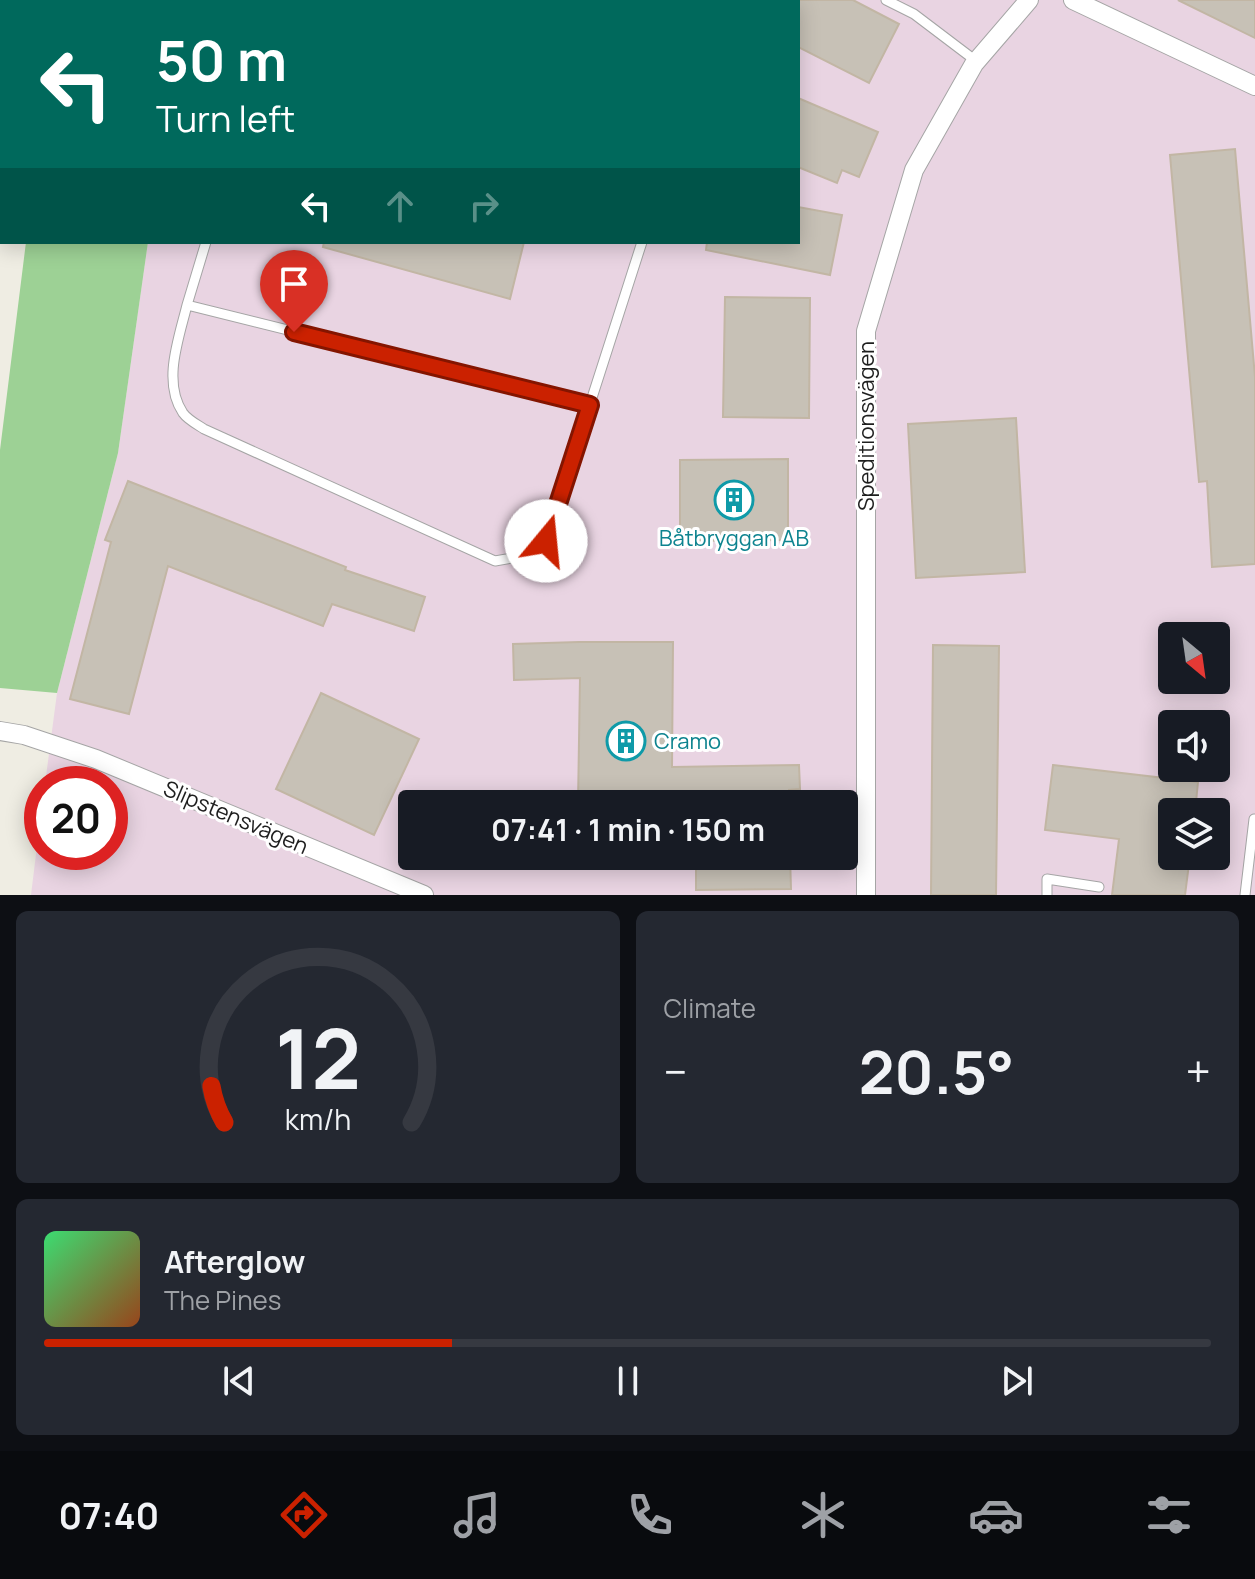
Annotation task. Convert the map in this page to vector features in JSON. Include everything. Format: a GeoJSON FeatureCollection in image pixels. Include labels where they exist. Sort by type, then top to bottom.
{"type":"FeatureCollection","features":[{"type":"Feature","properties":{"kind":"street","name":"Speditionsvägen"},"geometry":{"type":"LineString","coordinates":[[866,895],[866,331],[914,170],[976,61],[1027,0]]}},
{"type":"Feature","properties":{"kind":"street"},"geometry":{"type":"LineString","coordinates":[[1073,0],[1255,86]]}},
{"type":"Feature","properties":{"kind":"street","name":"Slipstensvägen"},"geometry":{"type":"LineString","coordinates":[[0,731],[24,735],[96,759],[424,895]]}},
{"type":"Feature","properties":{"kind":"lane"},"geometry":{"type":"LineString","coordinates":[[886,0],[914,14],[976,61]]}},
{"type":"Feature","properties":{"kind":"lane"},"geometry":{"type":"LineString","coordinates":[[205,244],[173,364],[176,394],[184,415],[204,429],[495,561],[523,556],[546,541],[641,244]]}},
{"type":"Feature","properties":{"kind":"lane"},"geometry":{"type":"LineString","coordinates":[[187,305],[590,405]]}},
{"type":"Feature","properties":{"kind":"lane"},"geometry":{"type":"LineString","coordinates":[[1245,895],[1254,819]]}},
{"type":"Feature","properties":{"kind":"lane"},"geometry":{"type":"LineString","coordinates":[[1047,895],[1047,879],[1099,887]]}},
{"type":"Feature","properties":{"kind":"shaded area"},"geometry":{"type":"Polygon","coordinates":[[[800,0],[1255,0],[1255,895],[31,895],[34,870],[128,870],[128,766],[47,766],[57,693],[118,453],[148,244],[800,244],[800,0]]]}},
{"type":"Feature","properties":{"kind":"green space"},"geometry":{"type":"Polygon","coordinates":[[[26,244],[148,244],[118,453],[57,693],[0,688],[0,450],[26,244]]]}},
{"type":"Feature","properties":{"kind":"building"},"geometry":{"type":"Polygon","coordinates":[[[800,0],[853,0],[899,24],[869,83],[800,48],[800,0]]]}},
{"type":"Feature","properties":{"kind":"building"},"geometry":{"type":"Polygon","coordinates":[[[1178,0],[1255,0],[1255,38],[1178,0]]]}},
{"type":"Feature","properties":{"kind":"building"},"geometry":{"type":"Polygon","coordinates":[[[800,99],[878,132],[859,177],[842,170],[837,183],[800,168],[800,99]]]}},
{"type":"Feature","properties":{"kind":"building"},"geometry":{"type":"Polygon","coordinates":[[[1235,149],[1255,377],[1255,564],[1212,567],[1207,481],[1199,482],[1170,155],[1235,149]]]}},
{"type":"Feature","properties":{"kind":"building"},"geometry":{"type":"Polygon","coordinates":[[[800,207],[842,215],[830,275],[706,250],[707,244],[800,244],[800,207]]]}},
{"type":"Feature","properties":{"kind":"building"},"geometry":{"type":"Polygon","coordinates":[[[324,244],[524,244],[510,299],[323,247],[324,244]]]}},
{"type":"Feature","properties":{"kind":"building"},"geometry":{"type":"Polygon","coordinates":[[[725,297],[810,298],[809,418],[723,417],[725,297]]]}},
{"type":"Feature","properties":{"kind":"building"},"geometry":{"type":"Polygon","coordinates":[[[1016,418],[1025,572],[916,578],[908,424],[1016,418]]]}},
{"type":"Feature","properties":{"kind":"building","name":"Båtbryggan AB"},"geometry":{"type":"Polygon","coordinates":[[[788,459],[788,540],[680,541],[680,460],[788,459]]]}},
{"type":"Feature","properties":{"kind":"building"},"geometry":{"type":"Polygon","coordinates":[[[128,481],[346,567],[345,570],[425,597],[414,631],[332,604],[323,626],[168,566],[129,714],[70,699],[111,542],[105,540],[128,481]]]}},
{"type":"Feature","properties":{"kind":"building","name":"Cramo"},"geometry":{"type":"Polygon","coordinates":[[[673,642],[672,767],[799,765],[800,789],[578,790],[580,678],[514,680],[513,644],[673,642]]]}},
{"type":"Feature","properties":{"kind":"building"},"geometry":{"type":"Polygon","coordinates":[[[933,645],[999,646],[996,895],[931,895],[933,645]]]}},
{"type":"Feature","properties":{"kind":"building"},"geometry":{"type":"Polygon","coordinates":[[[321,693],[419,739],[374,835],[276,789],[321,693]]]}},
{"type":"Feature","properties":{"kind":"building"},"geometry":{"type":"Polygon","coordinates":[[[1053,765],[1158,777],[1158,782],[1198,782],[1196,798],[1158,798],[1158,870],[1188,870],[1185,895],[1112,895],[1119,839],[1045,830],[1053,765]]]}},
{"type":"Feature","properties":{"kind":"building"},"geometry":{"type":"Polygon","coordinates":[[[696,870],[790,870],[791,889],[696,890],[696,870]]]}},
{"type":"Feature","properties":{"kind":"place","name":"Båtbryggan AB"},"geometry":{"type":"Point","coordinates":[734,500]}},
{"type":"Feature","properties":{"kind":"place","name":"Cramo"},"geometry":{"type":"Point","coordinates":[626,741]}},
{"type":"Feature","properties":{"kind":"route"},"geometry":{"type":"LineString","coordinates":[[294,332],[590,405],[546,541]]}}]}
